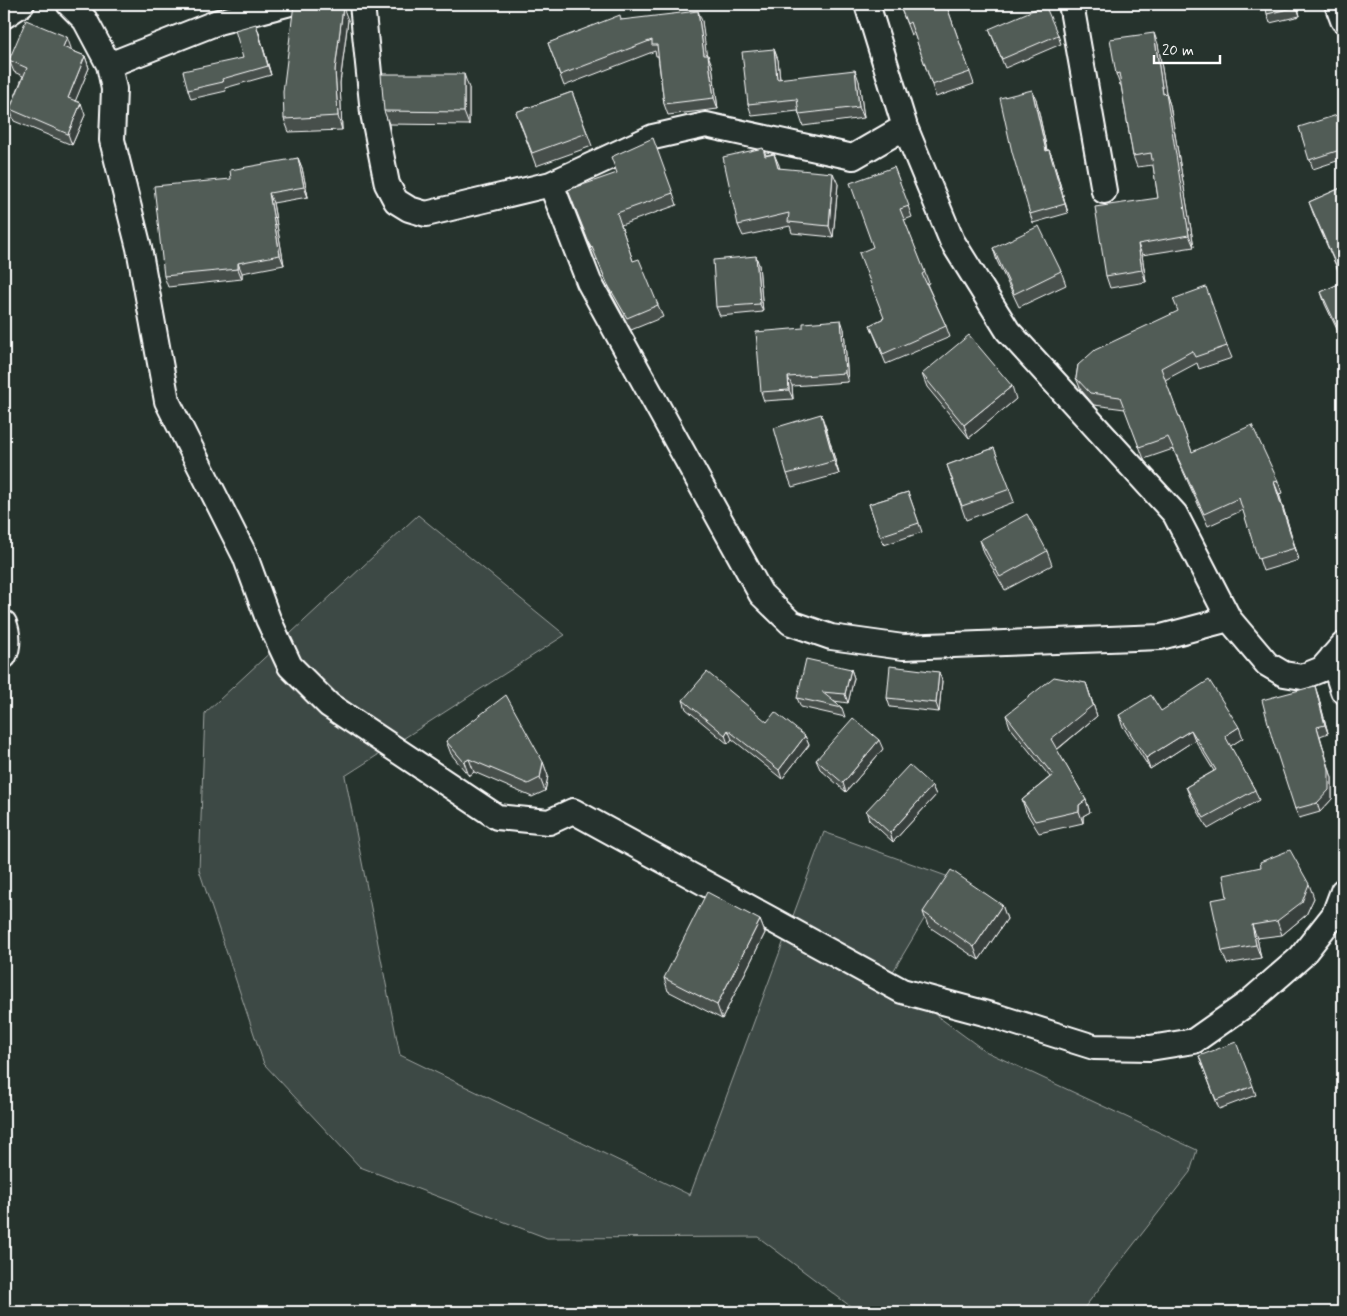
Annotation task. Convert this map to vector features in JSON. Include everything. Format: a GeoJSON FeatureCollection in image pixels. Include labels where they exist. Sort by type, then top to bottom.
{"type":"FeatureCollection","features":[{"type":"Feature","properties":{"kind":"street"},"geometry":{"type":"LineString","coordinates":[[4,16],[22,4]]}},
{"type":"Feature","properties":{"kind":"street"},"geometry":{"type":"LineString","coordinates":[[109,65],[218,22],[287,4]]}},
{"type":"Feature","properties":{"kind":"street"},"geometry":{"type":"LineString","coordinates":[[362,4],[373,113],[387,184],[396,201],[409,209],[426,214],[551,184],[653,137],[706,125],[853,157],[905,127]]}},
{"type":"Feature","properties":{"kind":"street"},"geometry":{"type":"LineString","coordinates":[[867,4],[905,127],[952,241],[1008,331],[1175,514],[1229,619],[1267,664],[1284,674],[1302,677],[1322,669],[1338,651]]}},
{"type":"Feature","properties":{"kind":"street"},"geometry":{"type":"LineString","coordinates":[[1071,4],[1104,191]]}},
{"type":"Feature","properties":{"kind":"street"},"geometry":{"type":"LineString","coordinates":[[1337,4],[1343,20]]}},
{"type":"Feature","properties":{"kind":"street"},"geometry":{"type":"LineString","coordinates":[[73,5],[85,20],[109,65],[114,89],[112,140],[139,248],[167,402],[245,556],[268,618],[290,666],[329,705],[497,817],[549,822],[573,811],[902,990],[995,1016],[1094,1048],[1150,1048],[1194,1041],[1248,1003],[1301,957],[1334,915],[1343,891]]}},
{"type":"Feature","properties":{"kind":"street"},"geometry":{"type":"LineString","coordinates":[[551,184],[589,282],[761,594],[791,622],[831,637],[903,647],[1161,636],[1229,619]]}},
{"type":"Feature","properties":{"kind":"street"},"geometry":{"type":"LineString","coordinates":[[4,623],[8,633],[4,656]]}},
{"type":"Feature","properties":{"kind":"street"},"geometry":{"type":"LineString","coordinates":[[1338,651],[1343,691]]}},
{"type":"Feature","properties":{"kind":"shaded area"},"geometry":{"type":"Polygon","coordinates":[[[418,515],[565,635],[345,776],[400,1055],[690,1195],[824,832],[949,877],[888,980],[985,1051],[1197,1150],[1190,1172],[1081,1312],[858,1312],[758,1237],[547,1238],[360,1167],[264,1064],[199,870],[205,713],[418,515]]]}},
{"type":"Feature","properties":{"kind":"building"},"geometry":{"type":"Polygon","coordinates":[[[294,4],[343,7],[335,70],[338,116],[284,119],[283,92],[294,4]]]}},
{"type":"Feature","properties":{"kind":"building"},"geometry":{"type":"Polygon","coordinates":[[[899,4],[946,4],[970,72],[932,85],[910,22],[907,24],[899,4]]]}},
{"type":"Feature","properties":{"kind":"building"},"geometry":{"type":"Polygon","coordinates":[[[1265,4],[1296,4],[1297,7],[1267,14],[1265,4]]]}},
{"type":"Feature","properties":{"kind":"building"},"geometry":{"type":"Polygon","coordinates":[[[1045,5],[1058,35],[1002,59],[989,29],[1045,5]]]}},
{"type":"Feature","properties":{"kind":"building"},"geometry":{"type":"Polygon","coordinates":[[[698,11],[704,55],[708,55],[714,98],[664,104],[657,45],[652,45],[652,40],[560,75],[548,43],[620,15],[621,20],[698,11]]]}},
{"type":"Feature","properties":{"kind":"building"},"geometry":{"type":"Polygon","coordinates":[[[26,20],[67,37],[63,47],[85,56],[68,98],[81,103],[68,134],[10,109],[27,68],[9,60],[26,20]]]}},
{"type":"Feature","properties":{"kind":"building"},"geometry":{"type":"Polygon","coordinates":[[[256,24],[268,66],[222,79],[223,82],[188,90],[183,71],[243,58],[235,30],[256,24]]]}},
{"type":"Feature","properties":{"kind":"building"},"geometry":{"type":"Polygon","coordinates":[[[1154,33],[1163,94],[1166,93],[1189,235],[1138,244],[1142,270],[1106,276],[1095,207],[1158,198],[1151,153],[1133,156],[1119,73],[1116,74],[1110,39],[1154,33]]]}},
{"type":"Feature","properties":{"kind":"building"},"geometry":{"type":"Polygon","coordinates":[[[774,49],[777,79],[855,70],[859,107],[799,114],[797,99],[748,104],[742,52],[774,49]]]}},
{"type":"Feature","properties":{"kind":"building"},"geometry":{"type":"Polygon","coordinates":[[[381,74],[464,74],[464,112],[384,111],[381,74]]]}},
{"type":"Feature","properties":{"kind":"building"},"geometry":{"type":"Polygon","coordinates":[[[1032,90],[1046,151],[1049,150],[1065,204],[1030,214],[1012,152],[1000,98],[1032,90]]]}},
{"type":"Feature","properties":{"kind":"building"},"geometry":{"type":"Polygon","coordinates":[[[572,92],[587,133],[532,153],[516,112],[572,92]]]}},
{"type":"Feature","properties":{"kind":"building"},"geometry":{"type":"Polygon","coordinates":[[[1337,115],[1343,135],[1343,149],[1309,160],[1299,127],[1337,115]]]}},
{"type":"Feature","properties":{"kind":"building"},"geometry":{"type":"Polygon","coordinates":[[[653,138],[673,193],[617,213],[633,261],[639,259],[658,305],[627,318],[607,283],[568,190],[617,173],[611,157],[653,138]]]}},
{"type":"Feature","properties":{"kind":"building"},"geometry":{"type":"Polygon","coordinates":[[[763,148],[765,156],[774,154],[778,168],[833,173],[829,226],[788,222],[789,213],[738,225],[723,157],[763,148]]]}},
{"type":"Feature","properties":{"kind":"building"},"geometry":{"type":"Polygon","coordinates":[[[298,158],[304,187],[269,193],[280,255],[238,263],[238,269],[164,276],[154,186],[231,179],[230,170],[298,158]]]}},
{"type":"Feature","properties":{"kind":"building"},"geometry":{"type":"Polygon","coordinates":[[[894,167],[909,206],[900,209],[925,272],[922,274],[946,326],[883,354],[870,325],[884,318],[859,253],[873,247],[850,183],[894,167]]]}},
{"type":"Feature","properties":{"kind":"building"},"geometry":{"type":"Polygon","coordinates":[[[1343,187],[1343,281],[1309,202],[1343,187]]]}},
{"type":"Feature","properties":{"kind":"building"},"geometry":{"type":"Polygon","coordinates":[[[1039,226],[1061,271],[1014,294],[993,248],[1039,226]]]}},
{"type":"Feature","properties":{"kind":"building"},"geometry":{"type":"Polygon","coordinates":[[[756,256],[760,304],[716,307],[713,260],[756,256]]]}},
{"type":"Feature","properties":{"kind":"building"},"geometry":{"type":"Polygon","coordinates":[[[1343,282],[1343,328],[1339,331],[1321,292],[1343,282]]]}},
{"type":"Feature","properties":{"kind":"building"},"geometry":{"type":"Polygon","coordinates":[[[1206,287],[1227,346],[1195,357],[1192,351],[1161,368],[1192,452],[1252,425],[1278,481],[1274,482],[1295,548],[1258,559],[1239,498],[1204,514],[1168,437],[1139,447],[1120,397],[1090,393],[1076,378],[1078,365],[1095,350],[1178,311],[1173,299],[1206,287]]]}},
{"type":"Feature","properties":{"kind":"building"},"geometry":{"type":"Polygon","coordinates":[[[841,320],[845,373],[788,377],[789,390],[761,392],[756,332],[803,328],[803,323],[841,320]]]}},
{"type":"Feature","properties":{"kind":"building"},"geometry":{"type":"Polygon","coordinates":[[[969,335],[1012,386],[964,425],[922,374],[969,335]]]}},
{"type":"Feature","properties":{"kind":"building"},"geometry":{"type":"Polygon","coordinates":[[[821,414],[834,461],[787,474],[774,428],[821,414]]]}},
{"type":"Feature","properties":{"kind":"building"},"geometry":{"type":"Polygon","coordinates":[[[994,448],[1010,489],[962,506],[947,465],[994,448]]]}},
{"type":"Feature","properties":{"kind":"building"},"geometry":{"type":"Polygon","coordinates":[[[908,492],[919,523],[880,536],[869,504],[908,492]]]}},
{"type":"Feature","properties":{"kind":"building"},"geometry":{"type":"Polygon","coordinates":[[[1027,514],[1047,551],[1000,577],[980,540],[1027,514]]]}},
{"type":"Feature","properties":{"kind":"building"},"geometry":{"type":"Polygon","coordinates":[[[806,659],[851,669],[845,694],[822,692],[842,708],[797,698],[806,659]]]}},
{"type":"Feature","properties":{"kind":"building"},"geometry":{"type":"Polygon","coordinates":[[[890,666],[939,672],[936,703],[887,698],[890,666]]]}},
{"type":"Feature","properties":{"kind":"building"},"geometry":{"type":"Polygon","coordinates":[[[707,672],[767,722],[775,712],[805,736],[779,770],[728,730],[725,735],[683,700],[707,672]]]}},
{"type":"Feature","properties":{"kind":"building"},"geometry":{"type":"Polygon","coordinates":[[[1054,677],[1086,683],[1093,705],[1051,739],[1086,800],[1079,805],[1079,811],[1035,821],[1022,800],[1053,775],[1006,715],[1054,677]]]}},
{"type":"Feature","properties":{"kind":"building"},"geometry":{"type":"Polygon","coordinates":[[[1209,680],[1239,727],[1225,736],[1255,790],[1204,818],[1186,787],[1216,770],[1191,730],[1146,758],[1119,715],[1151,695],[1161,711],[1209,680]]]}},
{"type":"Feature","properties":{"kind":"building"},"geometry":{"type":"Polygon","coordinates":[[[1315,686],[1325,725],[1317,727],[1329,769],[1329,790],[1317,803],[1295,809],[1262,700],[1315,686]]]}},
{"type":"Feature","properties":{"kind":"building"},"geometry":{"type":"Polygon","coordinates":[[[506,695],[543,762],[540,778],[528,784],[469,759],[464,762],[446,741],[506,695]]]}},
{"type":"Feature","properties":{"kind":"building"},"geometry":{"type":"Polygon","coordinates":[[[853,718],[879,740],[843,783],[816,760],[853,718]]]}},
{"type":"Feature","properties":{"kind":"building"},"geometry":{"type":"Polygon","coordinates":[[[909,765],[932,786],[890,833],[866,811],[909,765]]]}},
{"type":"Feature","properties":{"kind":"building"},"geometry":{"type":"Polygon","coordinates":[[[1290,850],[1309,884],[1302,902],[1277,921],[1252,925],[1256,945],[1222,951],[1211,900],[1227,897],[1223,875],[1261,867],[1260,862],[1290,850]]]}},
{"type":"Feature","properties":{"kind":"building"},"geometry":{"type":"Polygon","coordinates":[[[951,870],[1002,905],[974,947],[923,912],[951,870]]]}},
{"type":"Feature","properties":{"kind":"building"},"geometry":{"type":"Polygon","coordinates":[[[707,892],[760,920],[717,1005],[664,978],[707,892]]]}},
{"type":"Feature","properties":{"kind":"building"},"geometry":{"type":"Polygon","coordinates":[[[1236,1042],[1253,1086],[1216,1100],[1199,1056],[1236,1042]]]}}]}
